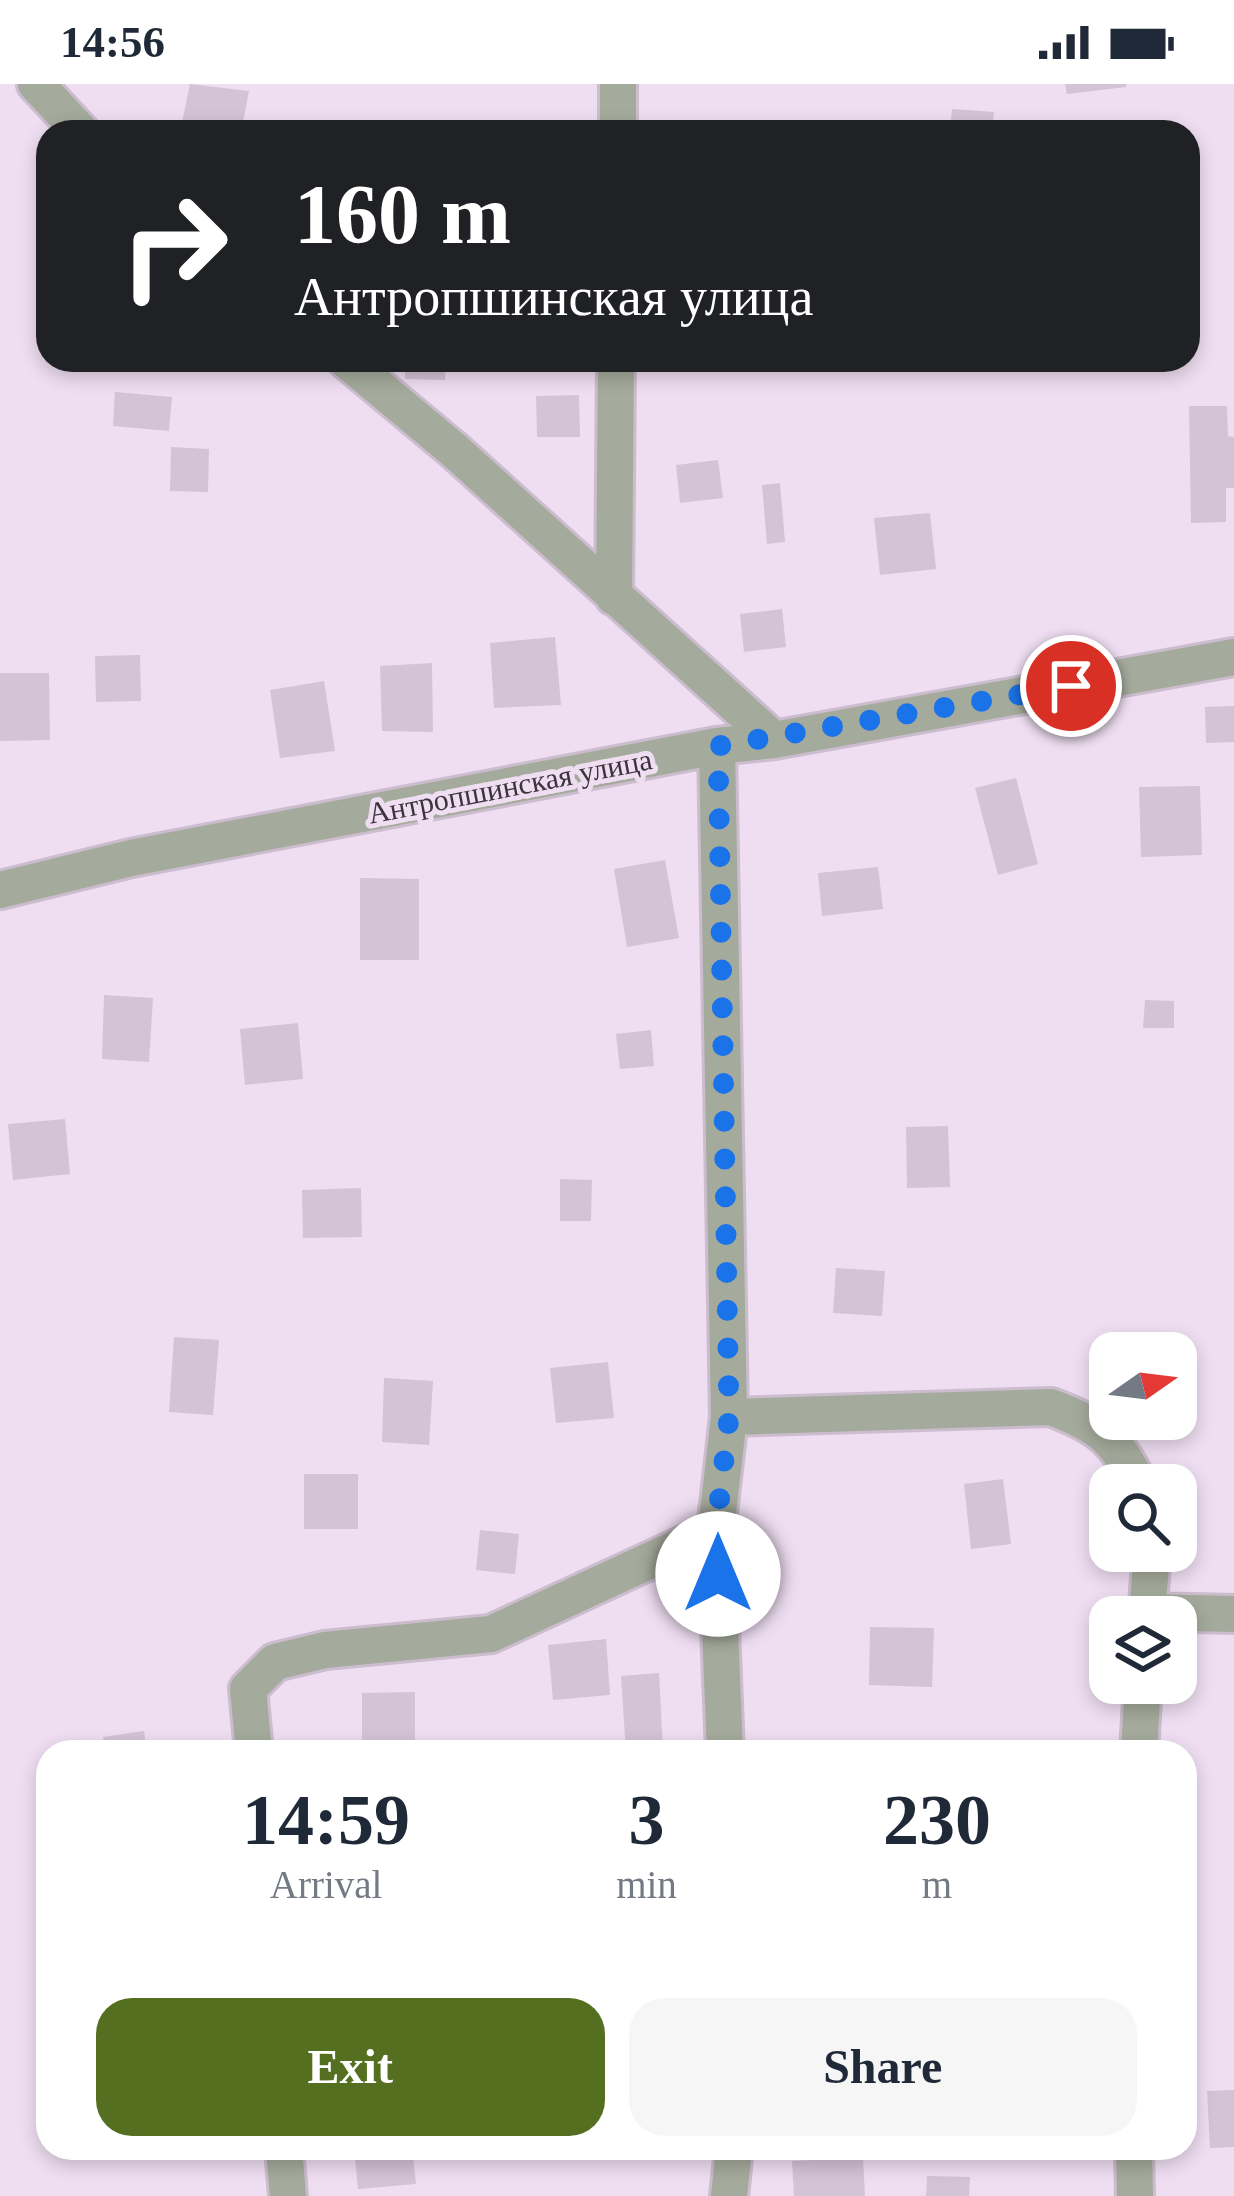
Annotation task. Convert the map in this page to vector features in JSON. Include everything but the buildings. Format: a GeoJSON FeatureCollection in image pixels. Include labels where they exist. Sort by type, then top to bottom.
{"type":"FeatureCollection","features":[{"type":"Feature","properties":{"kind":"street"},"geometry":{"type":"LineString","coordinates":[[36,84],[70,120]]}},
{"type":"Feature","properties":{"kind":"street"},"geometry":{"type":"LineString","coordinates":[[618,84],[618,120]]}},
{"type":"Feature","properties":{"kind":"street"},"geometry":{"type":"LineString","coordinates":[[360,372],[455,451],[774,740]]}},
{"type":"Feature","properties":{"kind":"street"},"geometry":{"type":"LineString","coordinates":[[614,597],[616,372]]}},
{"type":"Feature","properties":{"kind":"street","name":"Антропшинская улица"},"geometry":{"type":"LineString","coordinates":[[0,890],[131,858],[718,746],[774,740],[1234,657]]}},
{"type":"Feature","properties":{"kind":"street"},"geometry":{"type":"LineString","coordinates":[[718,746],[729,1417],[716,1530],[725,1740]]}},
{"type":"Feature","properties":{"kind":"street"},"geometry":{"type":"LineString","coordinates":[[729,1417],[1051,1407],[1093,1423],[1120,1448],[1128,1464]]}},
{"type":"Feature","properties":{"kind":"street"},"geometry":{"type":"LineString","coordinates":[[253,1740],[248,1689],[275,1662],[325,1650],[490,1634],[716,1530]]}},
{"type":"Feature","properties":{"kind":"street"},"geometry":{"type":"LineString","coordinates":[[1197,1614],[1234,1614]]}},
{"type":"Feature","properties":{"kind":"street"},"geometry":{"type":"LineString","coordinates":[[1140,1740],[1142,1704]]}},
{"type":"Feature","properties":{"kind":"street"},"geometry":{"type":"LineString","coordinates":[[285,2160],[288,2196]]}},
{"type":"Feature","properties":{"kind":"street"},"geometry":{"type":"LineString","coordinates":[[729,2196],[733,2160]]}},
{"type":"Feature","properties":{"kind":"street"},"geometry":{"type":"LineString","coordinates":[[1134,2160],[1136,2196]]}},
{"type":"Feature","properties":{"kind":"route"},"geometry":{"type":"LineString","coordinates":[[718,1574],[716,1530],[729,1417],[718,746],[1071,686]]}}]}
